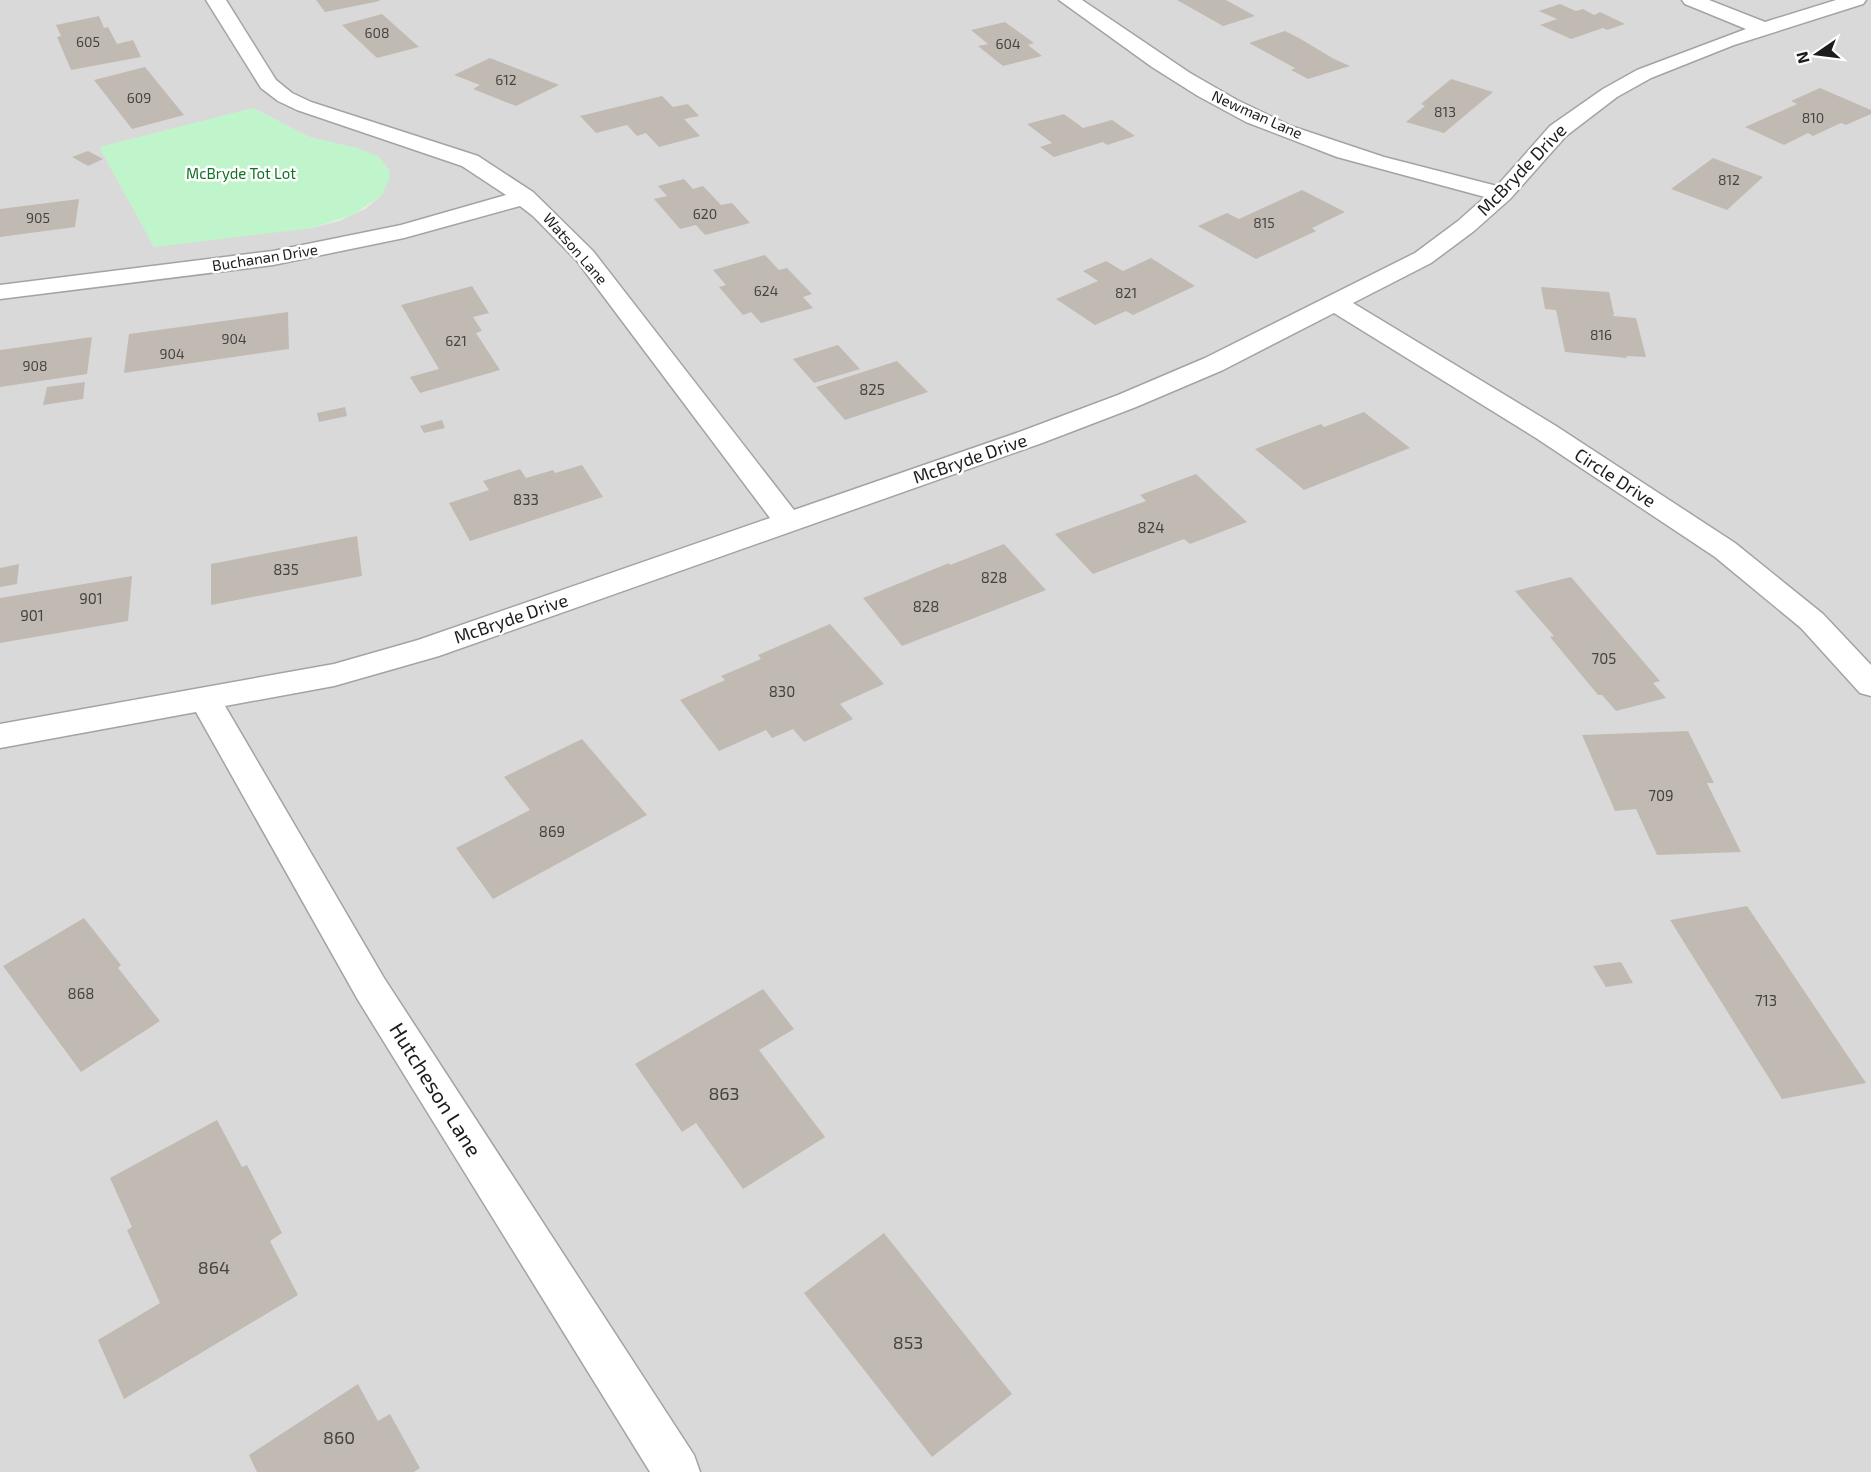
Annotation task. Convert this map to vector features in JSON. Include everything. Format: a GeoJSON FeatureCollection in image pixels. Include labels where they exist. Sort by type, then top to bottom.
{"type":"FeatureCollection","features":[{"type":"Feature","properties":{"kind":"street","name":"Watson Lane"},"geometry":{"type":"LineString","coordinates":[[216,0],[268,84],[285,97],[304,106],[470,161],[525,197],[564,232],[585,255],[788,522]]}},
{"type":"Feature","properties":{"kind":"street","name":"Newman Lane"},"geometry":{"type":"LineString","coordinates":[[1069,0],[1190,83],[1268,123],[1383,163],[1502,194]]}},
{"type":"Feature","properties":{"kind":"street"},"geometry":{"type":"LineString","coordinates":[[1692,0],[1764,29]]}},
{"type":"Feature","properties":{"kind":"street","name":"McBryde Drive"},"geometry":{"type":"LineString","coordinates":[[0,736],[334,675],[428,648],[1032,437],[1128,401],[1214,364],[1423,258],[1467,226],[1502,194],[1558,131],[1610,93],[1671,62],[1856,0]]}},
{"type":"Feature","properties":{"kind":"street","name":"Buchanan Drive"},"geometry":{"type":"LineString","coordinates":[[0,292],[273,258],[394,233],[525,197]]}},
{"type":"Feature","properties":{"kind":"street","name":"Circle Drive"},"geometry":{"type":"LineString","coordinates":[[1335,303],[1546,432],[1725,550],[1812,621],[1870,681]]}},
{"type":"Feature","properties":{"kind":"street","name":"Hutcheson Lane"},"geometry":{"type":"LineString","coordinates":[[205,700],[371,989],[677,1472]]}},
{"type":"Feature","properties":{"kind":"shaded area"},"geometry":{"type":"Polygon","coordinates":[[[0,0],[1871,0],[1871,1472],[0,1472],[0,0]],[[253,108],[284,230],[312,228],[339,221],[365,209],[382,195],[389,170],[379,157],[309,137],[253,108]]]}},
{"type":"Feature","properties":{"kind":"green space","name":"McBryde Tot Lot"},"geometry":{"type":"Polygon","coordinates":[[[253,108],[309,137],[358,148],[379,157],[389,170],[390,177],[382,195],[353,215],[312,228],[154,247],[99,147],[253,108]]]}},
{"type":"Feature","properties":{"kind":"building"},"geometry":{"type":"Polygon","coordinates":[[[316,0],[379,0],[380,1],[325,12],[316,0]]]}},
{"type":"Feature","properties":{"kind":"building"},"geometry":{"type":"Polygon","coordinates":[[[1177,0],[1226,0],[1255,16],[1223,26],[1177,0]]]}},
{"type":"Feature","properties":{"kind":"building"},"geometry":{"type":"Polygon","coordinates":[[[1560,4],[1576,11],[1583,9],[1594,15],[1600,12],[1625,24],[1607,30],[1603,28],[1571,39],[1540,25],[1557,19],[1539,11],[1560,4]]]}},
{"type":"Feature","properties":{"kind":"building"},"geometry":{"type":"Polygon","coordinates":[[[382,14],[419,47],[377,58],[342,25],[382,14]]]}},
{"type":"Feature","properties":{"kind":"building"},"geometry":{"type":"Polygon","coordinates":[[[99,16],[104,28],[108,27],[117,44],[133,40],[141,57],[71,70],[57,37],[61,36],[56,25],[99,16]]]}},
{"type":"Feature","properties":{"kind":"building"},"geometry":{"type":"Polygon","coordinates":[[[1005,22],[1034,43],[1028,45],[1042,56],[1003,66],[978,46],[988,44],[971,30],[1005,22]]]}},
{"type":"Feature","properties":{"kind":"building"},"geometry":{"type":"Polygon","coordinates":[[[1285,31],[1350,66],[1308,79],[1291,70],[1295,68],[1249,43],[1285,31]]]}},
{"type":"Feature","properties":{"kind":"building"},"geometry":{"type":"Polygon","coordinates":[[[490,58],[559,85],[516,106],[473,89],[480,85],[454,75],[490,58]]]}},
{"type":"Feature","properties":{"kind":"building"},"geometry":{"type":"Polygon","coordinates":[[[145,67],[184,115],[132,129],[94,80],[145,67]]]}},
{"type":"Feature","properties":{"kind":"building"},"geometry":{"type":"Polygon","coordinates":[[[1451,79],[1493,92],[1444,133],[1406,122],[1425,106],[1421,104],[1451,79]]]}},
{"type":"Feature","properties":{"kind":"building"},"geometry":{"type":"Polygon","coordinates":[[[1820,88],[1871,110],[1871,114],[1846,125],[1841,123],[1813,136],[1808,133],[1784,145],[1745,127],[1797,104],[1791,101],[1820,88]]]}},
{"type":"Feature","properties":{"kind":"building"},"geometry":{"type":"Polygon","coordinates":[[[662,96],[673,107],[688,104],[699,116],[684,119],[700,136],[659,147],[646,133],[637,136],[627,125],[596,133],[580,116],[662,96]]]}},
{"type":"Feature","properties":{"kind":"building"},"geometry":{"type":"Polygon","coordinates":[[[1064,114],[1083,128],[1112,120],[1135,136],[1107,145],[1103,142],[1054,157],[1040,147],[1052,143],[1027,124],[1064,114]]]}},
{"type":"Feature","properties":{"kind":"building"},"geometry":{"type":"Polygon","coordinates":[[[88,151],[103,159],[88,166],[72,157],[88,151]]]}},
{"type":"Feature","properties":{"kind":"building"},"geometry":{"type":"Polygon","coordinates":[[[1713,158],[1763,177],[1727,210],[1671,189],[1713,158]]]}},
{"type":"Feature","properties":{"kind":"building"},"geometry":{"type":"Polygon","coordinates":[[[684,179],[693,189],[703,186],[721,205],[732,203],[750,223],[705,235],[696,225],[680,229],[654,199],[667,196],[658,186],[684,179]]]}},
{"type":"Feature","properties":{"kind":"building"},"geometry":{"type":"Polygon","coordinates":[[[1302,190],[1345,212],[1312,228],[1316,231],[1256,259],[1198,226],[1227,213],[1239,219],[1302,190]]]}},
{"type":"Feature","properties":{"kind":"building"},"geometry":{"type":"Polygon","coordinates":[[[79,199],[75,227],[0,237],[0,209],[79,199]]]}},
{"type":"Feature","properties":{"kind":"building"},"geometry":{"type":"Polygon","coordinates":[[[765,255],[779,270],[787,268],[812,294],[803,297],[813,308],[761,323],[751,312],[743,315],[719,287],[726,285],[713,270],[765,255]]]}},
{"type":"Feature","properties":{"kind":"building"},"geometry":{"type":"Polygon","coordinates":[[[1151,258],[1195,286],[1133,315],[1126,311],[1095,325],[1056,299],[1098,281],[1083,271],[1106,261],[1123,271],[1151,258]]]}},
{"type":"Feature","properties":{"kind":"building"},"geometry":{"type":"Polygon","coordinates":[[[472,286],[489,313],[473,317],[482,331],[476,333],[500,370],[420,393],[410,377],[439,369],[401,305],[472,286]]]}},
{"type":"Feature","properties":{"kind":"building"},"geometry":{"type":"Polygon","coordinates":[[[1541,287],[1609,292],[1613,316],[1636,318],[1646,357],[1626,356],[1627,358],[1565,352],[1556,310],[1545,309],[1541,287]]]}},
{"type":"Feature","properties":{"kind":"building"},"geometry":{"type":"Polygon","coordinates":[[[288,312],[289,349],[124,373],[129,334],[288,312]]]}},
{"type":"Feature","properties":{"kind":"building"},"geometry":{"type":"Polygon","coordinates":[[[92,337],[87,374],[0,387],[0,350],[92,337]]]}},
{"type":"Feature","properties":{"kind":"building"},"geometry":{"type":"Polygon","coordinates":[[[838,345],[860,369],[814,383],[793,359],[838,345]]]}},
{"type":"Feature","properties":{"kind":"building"},"geometry":{"type":"Polygon","coordinates":[[[897,361],[928,392],[845,420],[816,387],[897,361]]]}},
{"type":"Feature","properties":{"kind":"building"},"geometry":{"type":"Polygon","coordinates":[[[85,382],[83,399],[43,405],[47,387],[85,382]]]}},
{"type":"Feature","properties":{"kind":"building"},"geometry":{"type":"Polygon","coordinates":[[[345,407],[347,416],[319,422],[317,413],[345,407]]]}},
{"type":"Feature","properties":{"kind":"building"},"geometry":{"type":"Polygon","coordinates":[[[1364,412],[1410,448],[1304,490],[1255,449],[1321,424],[1324,427],[1364,412]]]}},
{"type":"Feature","properties":{"kind":"building"},"geometry":{"type":"Polygon","coordinates":[[[442,420],[445,428],[424,433],[420,426],[442,420]]]}},
{"type":"Feature","properties":{"kind":"building"},"geometry":{"type":"Polygon","coordinates":[[[582,465],[603,497],[470,541],[449,503],[489,490],[483,481],[520,469],[526,478],[582,465]]]}},
{"type":"Feature","properties":{"kind":"building"},"geometry":{"type":"Polygon","coordinates":[[[1196,474],[1247,522],[1190,544],[1184,539],[1093,574],[1055,534],[1146,501],[1140,495],[1196,474]]]}},
{"type":"Feature","properties":{"kind":"building"},"geometry":{"type":"Polygon","coordinates":[[[357,536],[362,576],[211,605],[211,564],[357,536]]]}},
{"type":"Feature","properties":{"kind":"building"},"geometry":{"type":"Polygon","coordinates":[[[1004,544],[1046,590],[902,646],[863,598],[949,563],[950,565],[1004,544]]]}},
{"type":"Feature","properties":{"kind":"building"},"geometry":{"type":"Polygon","coordinates":[[[19,564],[17,584],[0,587],[0,568],[19,564]]]}},
{"type":"Feature","properties":{"kind":"building"},"geometry":{"type":"Polygon","coordinates":[[[132,576],[128,621],[0,643],[0,598],[132,576]]]}},
{"type":"Feature","properties":{"kind":"building"},"geometry":{"type":"Polygon","coordinates":[[[1571,577],[1660,681],[1653,683],[1666,698],[1616,711],[1602,695],[1598,695],[1550,637],[1554,636],[1515,591],[1571,577]]]}},
{"type":"Feature","properties":{"kind":"building"},"geometry":{"type":"Polygon","coordinates":[[[830,624],[884,684],[840,704],[853,719],[804,742],[793,729],[772,738],[766,730],[719,751],[680,700],[725,680],[721,676],[761,659],[758,655],[830,624]]]}},
{"type":"Feature","properties":{"kind":"building"},"geometry":{"type":"Polygon","coordinates":[[[1688,731],[1714,783],[1707,783],[1741,852],[1657,855],[1636,809],[1615,811],[1582,735],[1688,731]]]}},
{"type":"Feature","properties":{"kind":"building"},"geometry":{"type":"Polygon","coordinates":[[[582,739],[647,815],[493,899],[456,848],[530,810],[504,777],[582,739]]]}},
{"type":"Feature","properties":{"kind":"building"},"geometry":{"type":"Polygon","coordinates":[[[1747,906],[1866,1083],[1782,1099],[1670,920],[1747,906]]]}},
{"type":"Feature","properties":{"kind":"building"},"geometry":{"type":"Polygon","coordinates":[[[84,918],[121,965],[118,968],[160,1021],[81,1072],[3,966],[84,918]]]}},
{"type":"Feature","properties":{"kind":"building"},"geometry":{"type":"Polygon","coordinates":[[[1621,962],[1633,983],[1606,987],[1593,966],[1621,962]]]}},
{"type":"Feature","properties":{"kind":"building"},"geometry":{"type":"Polygon","coordinates":[[[763,989],[794,1029],[759,1050],[825,1137],[743,1189],[696,1123],[682,1132],[635,1064],[763,989]]]}},
{"type":"Feature","properties":{"kind":"building"},"geometry":{"type":"Polygon","coordinates":[[[217,1120],[242,1167],[247,1165],[282,1233],[270,1241],[298,1295],[124,1399],[98,1340],[160,1303],[127,1230],[132,1227],[110,1178],[217,1120]]]}},
{"type":"Feature","properties":{"kind":"building"},"geometry":{"type":"Polygon","coordinates":[[[884,1233],[1012,1394],[932,1457],[804,1293],[884,1233]]]}},
{"type":"Feature","properties":{"kind":"building"},"geometry":{"type":"Polygon","coordinates":[[[358,1384],[378,1421],[390,1414],[420,1468],[414,1472],[257,1472],[249,1455],[358,1384]]]}}]}
